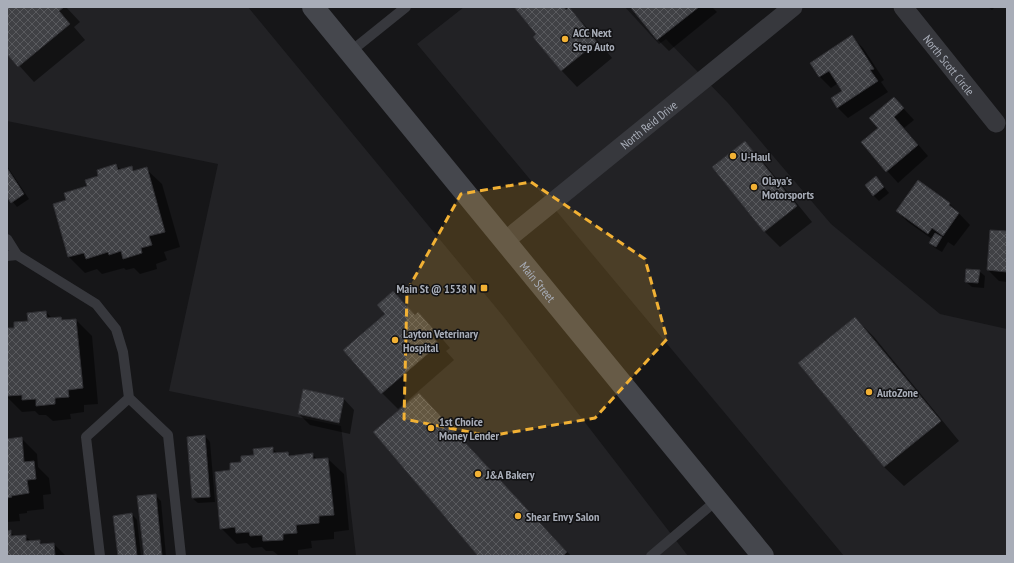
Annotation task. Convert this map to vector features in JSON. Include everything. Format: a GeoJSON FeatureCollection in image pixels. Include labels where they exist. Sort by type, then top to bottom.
{"type":"FeatureCollection","features":[{"type":"Feature","properties":{"kind":"main road","name":"Main Street"},"geometry":{"type":"LineString","coordinates":[[313,7],[763,556]]}},
{"type":"Feature","properties":{"kind":"street","name":"North Reid Drive"},"geometry":{"type":"LineString","coordinates":[[505,241],[792,7]]}},
{"type":"Feature","properties":{"kind":"street","name":"North Scott Circle"},"geometry":{"type":"LineString","coordinates":[[903,7],[996,123]]}},
{"type":"Feature","properties":{"kind":"lane"},"geometry":{"type":"LineString","coordinates":[[350,52],[406,7]]}},
{"type":"Feature","properties":{"kind":"lane"},"geometry":{"type":"LineString","coordinates":[[7,239],[12,255],[96,304],[116,329],[122,352],[129,398],[168,436],[181,556]]}},
{"type":"Feature","properties":{"kind":"lane"},"geometry":{"type":"LineString","coordinates":[[100,556],[86,437],[129,398]]}},
{"type":"Feature","properties":{"kind":"lane"},"geometry":{"type":"LineString","coordinates":[[651,556],[717,500]]}},
{"type":"Feature","properties":{"kind":"highlighted area"},"geometry":{"type":"Polygon","coordinates":[[[531,182],[645,259],[667,339],[595,418],[489,436],[404,419],[407,291],[461,194],[531,182]]]}},
{"type":"Feature","properties":{"kind":"shaded area"},"geometry":{"type":"Polygon","coordinates":[[[7,7],[248,7],[503,316],[688,556],[356,556],[341,426],[169,391],[218,164],[7,121],[7,7]]]}},
{"type":"Feature","properties":{"kind":"shaded area"},"geometry":{"type":"Polygon","coordinates":[[[464,7],[625,7],[659,44],[666,39],[728,103],[831,224],[940,314],[1007,329],[1007,556],[844,556],[417,44],[464,7]]]}},
{"type":"Feature","properties":{"kind":"building"},"geometry":{"type":"Polygon","coordinates":[[[7,7],[64,7],[59,11],[70,24],[18,67],[7,54],[7,7]]]}},
{"type":"Feature","properties":{"kind":"building","name":"ACC Next Step Auto"},"geometry":{"type":"Polygon","coordinates":[[[514,7],[564,7],[566,10],[569,7],[597,42],[561,71],[533,37],[536,34],[514,7]]]}},
{"type":"Feature","properties":{"kind":"building"},"geometry":{"type":"Polygon","coordinates":[[[699,7],[657,40],[631,8],[699,7]]]}},
{"type":"Feature","properties":{"kind":"building"},"geometry":{"type":"Polygon","coordinates":[[[852,35],[874,69],[870,70],[878,81],[837,108],[831,98],[842,91],[829,71],[819,77],[810,63],[852,35]]]}},
{"type":"Feature","properties":{"kind":"building"},"geometry":{"type":"Polygon","coordinates":[[[894,97],[904,108],[894,117],[918,145],[886,172],[861,142],[878,128],[869,118],[894,97]]]}},
{"type":"Feature","properties":{"kind":"building","name":"Olaya's Motorsports"},"geometry":{"type":"Polygon","coordinates":[[[745,141],[797,206],[764,232],[712,167],[745,141]]]}},
{"type":"Feature","properties":{"kind":"building"},"geometry":{"type":"Polygon","coordinates":[[[116,164],[118,170],[132,166],[133,171],[147,167],[165,232],[149,236],[152,245],[141,248],[142,253],[123,259],[121,251],[109,255],[108,252],[86,259],[84,253],[68,257],[53,204],[66,200],[64,193],[87,186],[85,180],[98,176],[97,170],[116,164]]]}},
{"type":"Feature","properties":{"kind":"building"},"geometry":{"type":"Polygon","coordinates":[[[7,168],[24,194],[11,203],[7,197],[7,168]]]}},
{"type":"Feature","properties":{"kind":"building"},"geometry":{"type":"Polygon","coordinates":[[[876,176],[884,187],[873,196],[865,185],[876,176]]]}},
{"type":"Feature","properties":{"kind":"building"},"geometry":{"type":"Polygon","coordinates":[[[918,180],[950,203],[949,205],[959,213],[943,236],[932,228],[928,234],[896,211],[918,180]]]}},
{"type":"Feature","properties":{"kind":"building"},"geometry":{"type":"Polygon","coordinates":[[[990,230],[1007,231],[1007,272],[987,270],[990,230]]]}},
{"type":"Feature","properties":{"kind":"building"},"geometry":{"type":"Polygon","coordinates":[[[935,233],[942,237],[936,247],[929,243],[935,233]]]}},
{"type":"Feature","properties":{"kind":"building"},"geometry":{"type":"Polygon","coordinates":[[[966,269],[980,270],[978,283],[965,282],[966,269]]]}},
{"type":"Feature","properties":{"kind":"building","name":"Layton Veterinary Hospital"},"geometry":{"type":"Polygon","coordinates":[[[393,291],[415,315],[418,312],[435,331],[431,335],[439,344],[381,394],[343,350],[385,314],[377,305],[393,291]]]}},
{"type":"Feature","properties":{"kind":"building"},"geometry":{"type":"Polygon","coordinates":[[[46,311],[47,318],[61,317],[62,320],[76,319],[83,388],[68,390],[69,397],[55,398],[55,404],[36,406],[36,399],[22,400],[22,395],[7,396],[7,328],[14,328],[14,322],[28,321],[27,313],[46,311]]]}},
{"type":"Feature","properties":{"kind":"building","name":"AutoZone"},"geometry":{"type":"Polygon","coordinates":[[[855,317],[941,421],[884,467],[798,363],[855,317]]]}},
{"type":"Feature","properties":{"kind":"building"},"geometry":{"type":"Polygon","coordinates":[[[303,389],[344,398],[339,423],[298,414],[303,389]]]}},
{"type":"Feature","properties":{"kind":"building"},"geometry":{"type":"Polygon","coordinates":[[[419,393],[567,552],[563,556],[478,556],[373,432],[419,393]]]}},
{"type":"Feature","properties":{"kind":"building"},"geometry":{"type":"Polygon","coordinates":[[[205,435],[210,497],[192,498],[187,437],[205,435]]]}},
{"type":"Feature","properties":{"kind":"building"},"geometry":{"type":"Polygon","coordinates":[[[22,437],[24,462],[34,461],[36,479],[27,480],[29,493],[7,498],[7,439],[22,437]]]}},
{"type":"Feature","properties":{"kind":"building"},"geometry":{"type":"Polygon","coordinates":[[[273,447],[273,453],[288,452],[289,456],[313,453],[313,459],[328,458],[334,515],[319,516],[319,523],[296,525],[297,533],[283,534],[283,540],[263,541],[262,535],[250,536],[249,532],[236,533],[235,527],[220,529],[215,472],[230,470],[230,463],[241,462],[241,456],[254,455],[253,449],[273,447]]]}},
{"type":"Feature","properties":{"kind":"building"},"geometry":{"type":"Polygon","coordinates":[[[156,494],[162,556],[144,556],[137,496],[156,494]]]}},
{"type":"Feature","properties":{"kind":"building"},"geometry":{"type":"Polygon","coordinates":[[[132,513],[137,556],[118,556],[113,516],[132,513]]]}},
{"type":"Feature","properties":{"kind":"building"},"geometry":{"type":"Polygon","coordinates":[[[11,530],[11,536],[26,535],[26,541],[40,540],[40,544],[54,543],[55,556],[7,556],[7,531],[11,530]]]}},
{"type":"Feature","properties":{"kind":"place","name":"ACC Next Step Auto"},"geometry":{"type":"Point","coordinates":[565,39]}},
{"type":"Feature","properties":{"kind":"place","name":"U-Haul"},"geometry":{"type":"Point","coordinates":[733,156]}},
{"type":"Feature","properties":{"kind":"place","name":"Olaya's Motorsports"},"geometry":{"type":"Point","coordinates":[754,187]}},
{"type":"Feature","properties":{"kind":"place","name":"Main St @ 1538 N"},"geometry":{"type":"Point","coordinates":[484,288]}},
{"type":"Feature","properties":{"kind":"place","name":"Layton Veterinary Hospital"},"geometry":{"type":"Point","coordinates":[395,340]}},
{"type":"Feature","properties":{"kind":"place","name":"AutoZone"},"geometry":{"type":"Point","coordinates":[869,392]}},
{"type":"Feature","properties":{"kind":"place","name":"1st Choice Money Lender"},"geometry":{"type":"Point","coordinates":[431,428]}},
{"type":"Feature","properties":{"kind":"place","name":"J&A Bakery"},"geometry":{"type":"Point","coordinates":[478,474]}},
{"type":"Feature","properties":{"kind":"place","name":"Shear Envy Salon"},"geometry":{"type":"Point","coordinates":[518,516]}}]}
